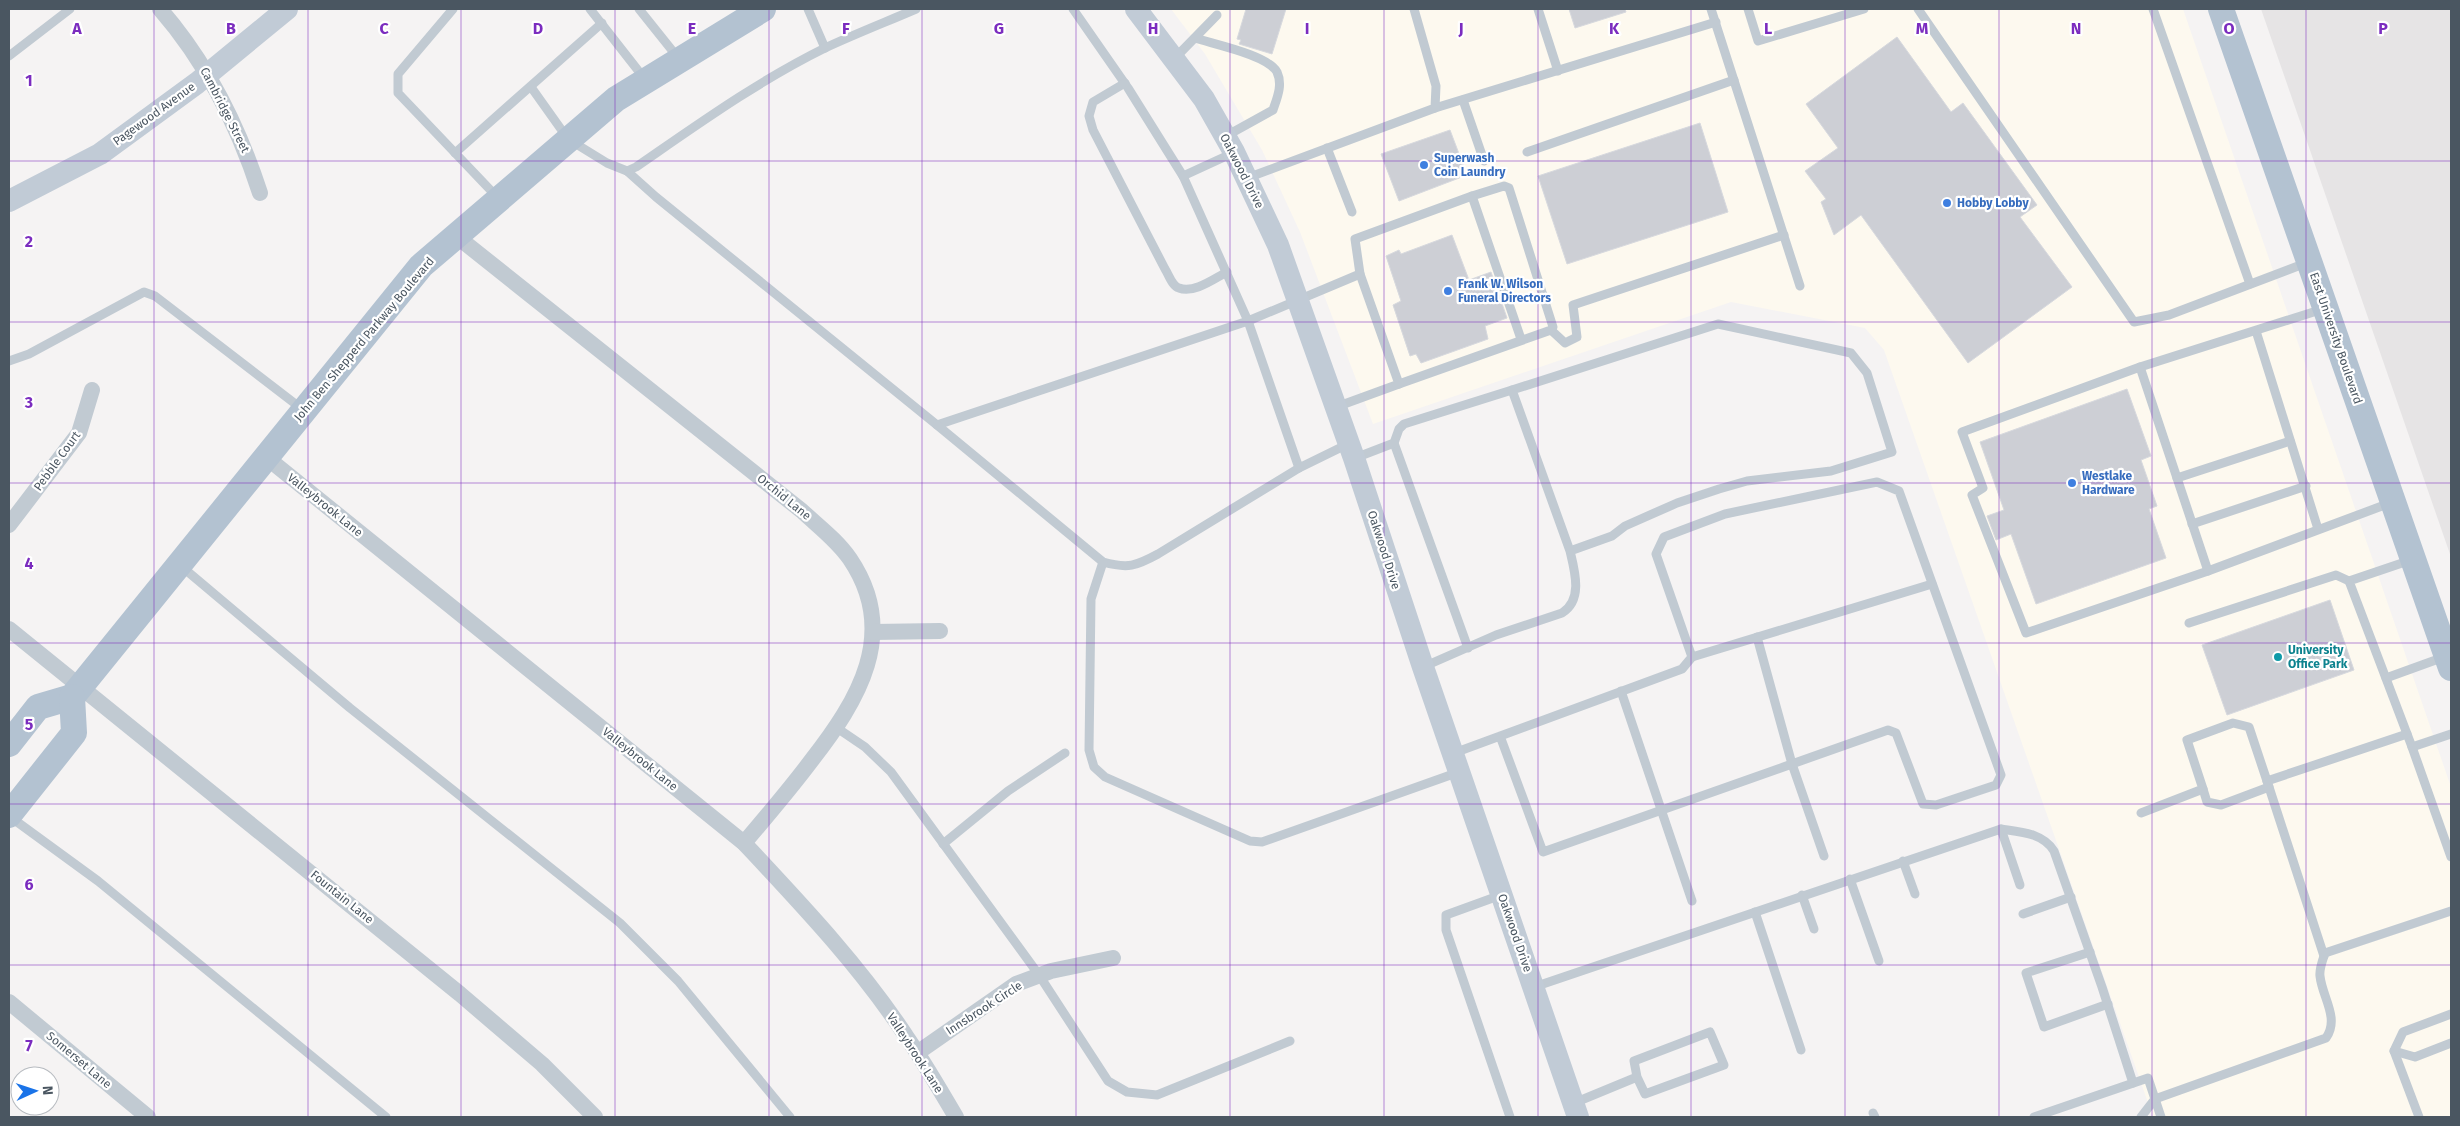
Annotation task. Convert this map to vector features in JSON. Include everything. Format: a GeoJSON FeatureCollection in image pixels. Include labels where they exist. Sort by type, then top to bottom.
{"type":"FeatureCollection","features":[{"type":"Feature","properties":{"kind":"main road","name":"John Ben Shepperd Parkway Boulevard"},"geometry":{"type":"LineString","coordinates":[[76,692],[421,266],[498,198],[616,99],[763,9]]}},
{"type":"Feature","properties":{"kind":"main road","name":"East University Boulevard"},"geometry":{"type":"LineString","coordinates":[[2221,9],[2449,662]]}},
{"type":"Feature","properties":{"kind":"main road"},"geometry":{"type":"LineString","coordinates":[[9,744],[38,707],[76,692],[74,733],[9,815]]}},
{"type":"Feature","properties":{"kind":"street","name":"Cambridge Street"},"geometry":{"type":"LineString","coordinates":[[160,9],[176,27],[209,74],[245,147],[260,193]]}},
{"type":"Feature","properties":{"kind":"street","name":"Pagewood Avenue"},"geometry":{"type":"LineString","coordinates":[[9,201],[100,154],[209,74],[287,9]]}},
{"type":"Feature","properties":{"kind":"street","name":"Oakwood Drive"},"geometry":{"type":"LineString","coordinates":[[1136,9],[1204,99],[1229,144],[1278,245],[1336,406],[1423,667],[1576,1110]]}},
{"type":"Feature","properties":{"kind":"street","name":"Orchid Lane"},"geometry":{"type":"LineString","coordinates":[[455,235],[802,511],[833,539],[849,558],[861,578],[869,600],[872,632],[866,671],[856,697],[837,728],[744,843]]}},
{"type":"Feature","properties":{"kind":"street","name":"Pebble Court"},"geometry":{"type":"LineString","coordinates":[[9,525],[79,433],[92,390]]}},
{"type":"Feature","properties":{"kind":"street","name":"Valleybrook Lane"},"geometry":{"type":"LineString","coordinates":[[266,457],[744,843],[797,900],[856,969],[917,1053],[956,1117]]}},
{"type":"Feature","properties":{"kind":"street","name":"Fountain Lane"},"geometry":{"type":"LineString","coordinates":[[9,629],[76,692],[460,994],[542,1064],[595,1117]]}},
{"type":"Feature","properties":{"kind":"street"},"geometry":{"type":"LineString","coordinates":[[872,632],[940,631]]}},
{"type":"Feature","properties":{"kind":"street","name":"Innsbrook Circle"},"geometry":{"type":"LineString","coordinates":[[917,1053],[1016,984],[1039,975],[1113,958]]}},
{"type":"Feature","properties":{"kind":"street","name":"Somerset Lane"},"geometry":{"type":"LineString","coordinates":[[9,1002],[148,1117]]}},
{"type":"Feature","properties":{"kind":"lane"},"geometry":{"type":"LineString","coordinates":[[10,52],[70,9]]}},
{"type":"Feature","properties":{"kind":"lane"},"geometry":{"type":"LineString","coordinates":[[453,9],[398,74],[398,93],[498,198]]}},
{"type":"Feature","properties":{"kind":"lane"},"geometry":{"type":"LineString","coordinates":[[590,9],[646,80]]}},
{"type":"Feature","properties":{"kind":"lane"},"geometry":{"type":"LineString","coordinates":[[639,9],[679,59]]}},
{"type":"Feature","properties":{"kind":"lane"},"geometry":{"type":"LineString","coordinates":[[808,9],[825,48]]}},
{"type":"Feature","properties":{"kind":"lane"},"geometry":{"type":"LineString","coordinates":[[627,171],[636,168],[706,119],[768,80],[825,48],[916,9]]}},
{"type":"Feature","properties":{"kind":"lane"},"geometry":{"type":"LineString","coordinates":[[1073,9],[1124,83],[1183,176],[1248,321],[1299,468]]}},
{"type":"Feature","properties":{"kind":"lane"},"geometry":{"type":"LineString","coordinates":[[1414,9],[1436,86],[1435,108]]}},
{"type":"Feature","properties":{"kind":"lane"},"geometry":{"type":"LineString","coordinates":[[1538,9],[1558,71]]}},
{"type":"Feature","properties":{"kind":"lane"},"geometry":{"type":"LineString","coordinates":[[1711,9],[1800,286]]}},
{"type":"Feature","properties":{"kind":"lane"},"geometry":{"type":"LineString","coordinates":[[1748,9],[1758,41],[1864,9]]}},
{"type":"Feature","properties":{"kind":"lane"},"geometry":{"type":"LineString","coordinates":[[1918,9],[2134,322],[2169,315],[2309,261]]}},
{"type":"Feature","properties":{"kind":"lane"},"geometry":{"type":"LineString","coordinates":[[2153,9],[2250,284]]}},
{"type":"Feature","properties":{"kind":"lane"},"geometry":{"type":"LineString","coordinates":[[1174,59],[1195,38],[1216,11]]}},
{"type":"Feature","properties":{"kind":"lane"},"geometry":{"type":"LineString","coordinates":[[1246,178],[1435,108],[1716,22]]}},
{"type":"Feature","properties":{"kind":"lane"},"geometry":{"type":"LineString","coordinates":[[455,153],[602,23]]}},
{"type":"Feature","properties":{"kind":"lane"},"geometry":{"type":"LineString","coordinates":[[1183,176],[1273,110],[1280,88],[1277,71],[1263,60],[1195,38]]}},
{"type":"Feature","properties":{"kind":"lane"},"geometry":{"type":"LineString","coordinates":[[1527,152],[1734,80]]}},
{"type":"Feature","properties":{"kind":"lane"},"geometry":{"type":"LineString","coordinates":[[1124,83],[1093,102],[1089,116],[1093,130],[1165,270],[1173,284],[1179,288],[1193,289],[1227,272]]}},
{"type":"Feature","properties":{"kind":"lane"},"geometry":{"type":"LineString","coordinates":[[531,87],[568,139],[607,163],[627,171],[1103,562],[1120,567],[1138,565],[1299,468],[1351,451],[1394,443]]}},
{"type":"Feature","properties":{"kind":"lane"},"geometry":{"type":"LineString","coordinates":[[1463,100],[1484,161]]}},
{"type":"Feature","properties":{"kind":"lane"},"geometry":{"type":"LineString","coordinates":[[1327,148],[1352,212]]}},
{"type":"Feature","properties":{"kind":"lane"},"geometry":{"type":"LineString","coordinates":[[1399,384],[1360,274],[1354,243],[1357,238],[1472,196],[1504,186],[1509,188],[1553,324],[1551,330]]}},
{"type":"Feature","properties":{"kind":"lane"},"geometry":{"type":"LineString","coordinates":[[1472,196],[1521,340]]}},
{"type":"Feature","properties":{"kind":"lane"},"geometry":{"type":"LineString","coordinates":[[1551,330],[1564,343],[1576,337],[1573,305],[1784,235]]}},
{"type":"Feature","properties":{"kind":"lane"},"geometry":{"type":"LineString","coordinates":[[937,425],[1248,321],[1360,274]]}},
{"type":"Feature","properties":{"kind":"lane"},"geometry":{"type":"LineString","coordinates":[[9,362],[29,354],[144,292],[155,296],[304,411]]}},
{"type":"Feature","properties":{"kind":"lane"},"geometry":{"type":"LineString","coordinates":[[2326,308],[2140,368],[1962,432],[1983,488],[1972,495],[2026,633],[2208,571],[2394,502]]}},
{"type":"Feature","properties":{"kind":"lane"},"geometry":{"type":"LineString","coordinates":[[1468,648],[1394,443],[1399,429],[1404,424],[1718,324],[1851,353],[1867,373],[1892,452],[1831,471],[1747,481],[1719,489],[1676,503],[1625,526],[1612,536],[1570,551]]}},
{"type":"Feature","properties":{"kind":"lane"},"geometry":{"type":"LineString","coordinates":[[1336,406],[1551,330]]}},
{"type":"Feature","properties":{"kind":"lane"},"geometry":{"type":"LineString","coordinates":[[2256,330],[2318,529]]}},
{"type":"Feature","properties":{"kind":"lane"},"geometry":{"type":"LineString","coordinates":[[2140,368],[2208,571]]}},
{"type":"Feature","properties":{"kind":"lane"},"geometry":{"type":"LineString","coordinates":[[1423,667],[1562,613],[1570,608],[1575,590],[1574,570],[1570,551],[1512,390]]}},
{"type":"Feature","properties":{"kind":"lane"},"geometry":{"type":"LineString","coordinates":[[2177,478],[2290,441]]}},
{"type":"Feature","properties":{"kind":"lane"},"geometry":{"type":"LineString","coordinates":[[1500,736],[1543,852],[1888,730],[1896,733],[1923,804],[1936,805],[1996,785],[2001,775],[1899,491],[1876,482],[1725,514],[1664,537],[1656,554],[1692,657]]}},
{"type":"Feature","properties":{"kind":"lane"},"geometry":{"type":"LineString","coordinates":[[2192,524],[2306,486]]}},
{"type":"Feature","properties":{"kind":"lane"},"geometry":{"type":"LineString","coordinates":[[2189,623],[2336,575],[2349,581],[2413,560]]}},
{"type":"Feature","properties":{"kind":"lane"},"geometry":{"type":"LineString","coordinates":[[1103,562],[1092,599],[1089,750],[1094,767],[1105,777],[1250,841],[1262,842],[1456,763],[1500,736],[1682,669],[1692,657],[1932,584]]}},
{"type":"Feature","properties":{"kind":"lane"},"geometry":{"type":"LineString","coordinates":[[179,565],[350,708],[620,923],[678,981],[790,1117]]}},
{"type":"Feature","properties":{"kind":"lane"},"geometry":{"type":"LineString","coordinates":[[2349,581],[2451,857]]}},
{"type":"Feature","properties":{"kind":"lane"},"geometry":{"type":"LineString","coordinates":[[1757,637],[1792,764],[1824,856]]}},
{"type":"Feature","properties":{"kind":"lane"},"geometry":{"type":"LineString","coordinates":[[2386,678],[2449,662]]}},
{"type":"Feature","properties":{"kind":"lane"},"geometry":{"type":"LineString","coordinates":[[1621,691],[1692,901]]}},
{"type":"Feature","properties":{"kind":"lane"},"geometry":{"type":"LineString","coordinates":[[2141,1117],[2155,1099],[2326,1038],[2331,1030],[2332,1020],[2320,975],[2324,956],[2268,784],[2249,727],[2233,723],[2187,740],[2208,802],[2220,805],[2268,784],[2406,734]]}},
{"type":"Feature","properties":{"kind":"lane"},"geometry":{"type":"LineString","coordinates":[[837,728],[865,747],[892,772],[1039,975],[1108,1081],[1126,1092],[1157,1095],[1290,1041]]}},
{"type":"Feature","properties":{"kind":"lane"},"geometry":{"type":"LineString","coordinates":[[2412,748],[2451,734]]}},
{"type":"Feature","properties":{"kind":"lane"},"geometry":{"type":"LineString","coordinates":[[943,844],[1008,791],[1065,753]]}},
{"type":"Feature","properties":{"kind":"lane"},"geometry":{"type":"LineString","coordinates":[[2141,813],[2203,790]]}},
{"type":"Feature","properties":{"kind":"lane"},"geometry":{"type":"LineString","coordinates":[[9,815],[98,881],[386,1117]]}},
{"type":"Feature","properties":{"kind":"lane"},"geometry":{"type":"LineString","coordinates":[[2001,829],[2020,885]]}},
{"type":"Feature","properties":{"kind":"lane"},"geometry":{"type":"LineString","coordinates":[[1534,987],[2001,829],[2046,840],[2054,851],[2108,1004],[2133,1083]]}},
{"type":"Feature","properties":{"kind":"lane"},"geometry":{"type":"LineString","coordinates":[[1903,861],[1915,894]]}},
{"type":"Feature","properties":{"kind":"lane"},"geometry":{"type":"LineString","coordinates":[[1850,879],[1879,961]]}},
{"type":"Feature","properties":{"kind":"lane"},"geometry":{"type":"LineString","coordinates":[[1502,894],[1446,915],[1446,930],[1510,1117]]}},
{"type":"Feature","properties":{"kind":"lane"},"geometry":{"type":"LineString","coordinates":[[1802,895],[1814,929]]}},
{"type":"Feature","properties":{"kind":"lane"},"geometry":{"type":"LineString","coordinates":[[2023,914],[2071,897]]}},
{"type":"Feature","properties":{"kind":"lane"},"geometry":{"type":"LineString","coordinates":[[2324,956],[2325,953],[2451,911]]}},
{"type":"Feature","properties":{"kind":"lane"},"geometry":{"type":"LineString","coordinates":[[1755,912],[1802,1050]]}},
{"type":"Feature","properties":{"kind":"lane"},"geometry":{"type":"LineString","coordinates":[[2090,952],[2026,973],[2044,1027],[2108,1004]]}},
{"type":"Feature","properties":{"kind":"lane"},"geometry":{"type":"LineString","coordinates":[[2418,1117],[2394,1051],[2402,1032],[2451,1014]]}},
{"type":"Feature","properties":{"kind":"lane"},"geometry":{"type":"LineString","coordinates":[[1710,1032],[1724,1065],[1645,1094],[1637,1076],[1634,1061],[1710,1032]]}},
{"type":"Feature","properties":{"kind":"lane"},"geometry":{"type":"LineString","coordinates":[[2394,1051],[2415,1057],[2451,1043]]}},
{"type":"Feature","properties":{"kind":"lane"},"geometry":{"type":"LineString","coordinates":[[1576,1110],[1637,1076]]}},
{"type":"Feature","properties":{"kind":"lane"},"geometry":{"type":"LineString","coordinates":[[2034,1117],[2148,1078],[2162,1117]]}},
{"type":"Feature","properties":{"kind":"shaded area"},"geometry":{"type":"Polygon","coordinates":[[[1171,9],[2183,9],[2451,787],[2451,1117],[2153,1117],[1884,350],[1865,328],[1731,302],[1373,424],[1300,232],[1262,150],[1205,54],[1171,9]]]}},
{"type":"Feature","properties":{"kind":"shaded area"},"geometry":{"type":"Polygon","coordinates":[[[2261,9],[2451,9],[2451,557],[2261,9]]]}},
{"type":"Feature","properties":{"kind":"building"},"geometry":{"type":"Polygon","coordinates":[[[1246,9],[1286,9],[1272,54],[1239,44],[1241,40],[1237,39],[1246,9]]]}},
{"type":"Feature","properties":{"kind":"building"},"geometry":{"type":"Polygon","coordinates":[[[1569,9],[1625,9],[1626,12],[1575,28],[1569,9]]]}},
{"type":"Feature","properties":{"kind":"building"},"geometry":{"type":"Polygon","coordinates":[[[1897,37],[1951,112],[1963,103],[2037,205],[2020,217],[2072,287],[1968,363],[1861,215],[1834,235],[1821,202],[1826,199],[1805,171],[1838,148],[1806,104],[1897,37]]]}},
{"type":"Feature","properties":{"kind":"building"},"geometry":{"type":"Polygon","coordinates":[[[1700,123],[1728,212],[1567,264],[1538,176],[1700,123]]]}},
{"type":"Feature","properties":{"kind":"building","name":"Superwash Coin Laundry"},"geometry":{"type":"Polygon","coordinates":[[[1450,130],[1467,175],[1399,201],[1381,154],[1450,130]]]}},
{"type":"Feature","properties":{"kind":"building","name":"Frank W. Wilson Funeral Directors"},"geometry":{"type":"Polygon","coordinates":[[[1452,235],[1469,280],[1491,272],[1507,318],[1485,326],[1488,339],[1421,363],[1416,354],[1410,356],[1393,305],[1401,301],[1386,256],[1399,250],[1401,254],[1452,235]]]}},
{"type":"Feature","properties":{"kind":"building","name":"Westlake Hardware"},"geometry":{"type":"Polygon","coordinates":[[[2127,389],[2151,456],[2141,460],[2157,506],[2149,509],[2166,558],[2036,604],[2011,534],[1996,540],[1987,516],[2004,510],[1980,442],[2127,389]]]}},
{"type":"Feature","properties":{"kind":"building","name":"University Office Park"},"geometry":{"type":"Polygon","coordinates":[[[2330,600],[2354,670],[2227,715],[2202,645],[2330,600]]]}},
{"type":"Feature","properties":{"kind":"place","name":"Superwash Coin Laundry"},"geometry":{"type":"Point","coordinates":[1424,165]}},
{"type":"Feature","properties":{"kind":"place","name":"Hobby Lobby"},"geometry":{"type":"Point","coordinates":[1947,203]}},
{"type":"Feature","properties":{"kind":"place","name":"Frank W. Wilson Funeral Directors"},"geometry":{"type":"Point","coordinates":[1448,291]}},
{"type":"Feature","properties":{"kind":"place","name":"Westlake Hardware"},"geometry":{"type":"Point","coordinates":[2072,483]}},
{"type":"Feature","properties":{"kind":"place","name":"University Office Park"},"geometry":{"type":"Point","coordinates":[2278,657]}}]}
